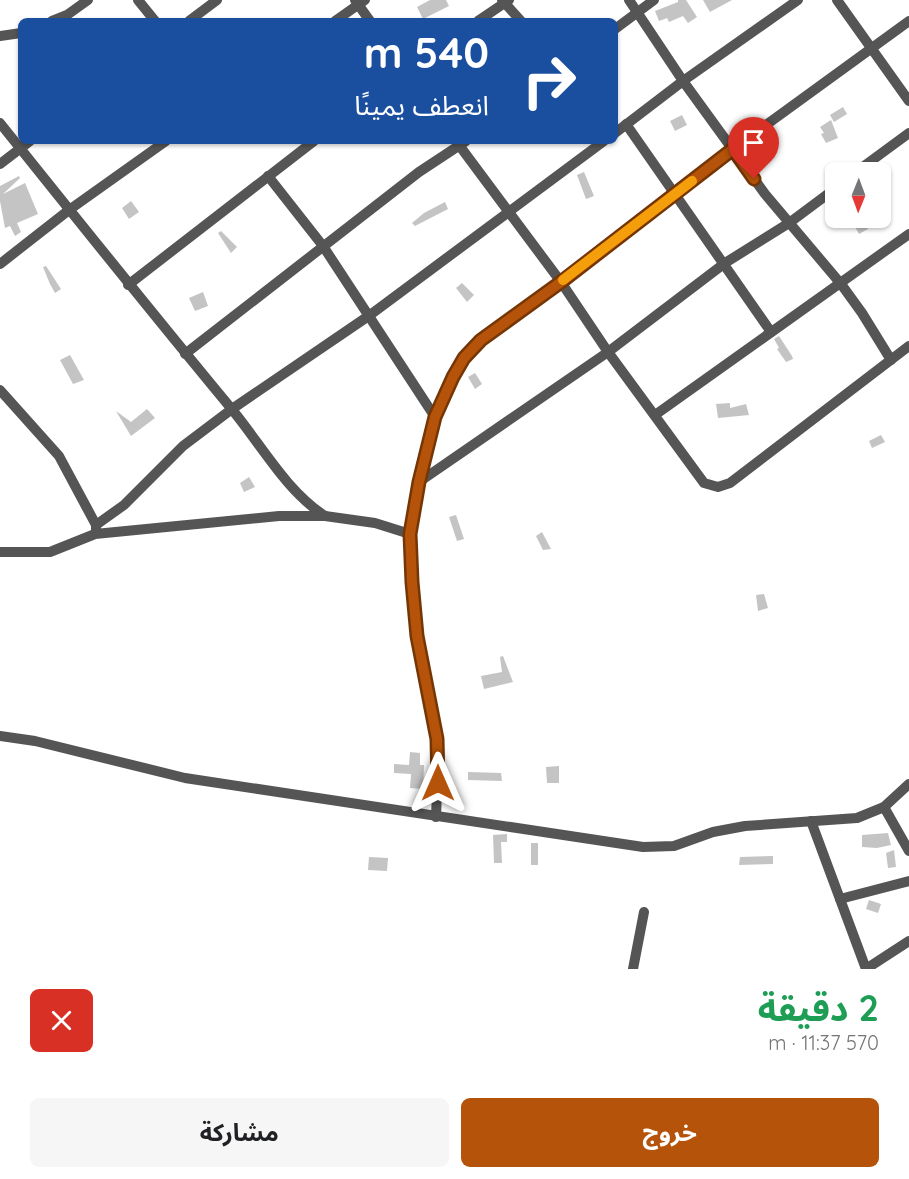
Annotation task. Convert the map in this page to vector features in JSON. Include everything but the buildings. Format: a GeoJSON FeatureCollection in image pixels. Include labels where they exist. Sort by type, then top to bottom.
{"type":"FeatureCollection","features":[{"type":"Feature","properties":{"kind":"street"},"geometry":{"type":"LineString","coordinates":[[60,18],[88,0]]}},
{"type":"Feature","properties":{"kind":"street"},"geometry":{"type":"LineString","coordinates":[[138,0],[153,18]]}},
{"type":"Feature","properties":{"kind":"street"},"geometry":{"type":"LineString","coordinates":[[193,18],[217,0]]}},
{"type":"Feature","properties":{"kind":"street"},"geometry":{"type":"LineString","coordinates":[[628,0],[733,149],[789,223],[841,284],[891,360]]}},
{"type":"Feature","properties":{"kind":"street"},"geometry":{"type":"LineString","coordinates":[[618,27],[654,0]]}},
{"type":"Feature","properties":{"kind":"street"},"geometry":{"type":"LineString","coordinates":[[618,131],[683,81],[798,0]]}},
{"type":"Feature","properties":{"kind":"street"},"geometry":{"type":"LineString","coordinates":[[837,0],[909,101]]}},
{"type":"Feature","properties":{"kind":"street"},"geometry":{"type":"LineString","coordinates":[[482,18],[505,1],[519,18]]}},
{"type":"Feature","properties":{"kind":"street"},"geometry":{"type":"LineString","coordinates":[[339,18],[359,2],[368,18]]}},
{"type":"Feature","properties":{"kind":"street"},"geometry":{"type":"LineString","coordinates":[[436,817],[437,739],[417,636],[410,534],[419,482],[435,417],[464,358],[481,340],[561,282],[733,149],[909,21]]}},
{"type":"Feature","properties":{"kind":"street"},"geometry":{"type":"LineString","coordinates":[[0,36],[18,33]]}},
{"type":"Feature","properties":{"kind":"street"},"geometry":{"type":"LineString","coordinates":[[0,123],[128,285],[232,409],[288,482],[312,507],[325,516]]}},
{"type":"Feature","properties":{"kind":"street"},"geometry":{"type":"LineString","coordinates":[[626,124],[771,332]]}},
{"type":"Feature","properties":{"kind":"street"},"geometry":{"type":"LineString","coordinates":[[870,162],[909,133]]}},
{"type":"Feature","properties":{"kind":"street"},"geometry":{"type":"LineString","coordinates":[[0,164],[26,144]]}},
{"type":"Feature","properties":{"kind":"street"},"geometry":{"type":"LineString","coordinates":[[0,264],[69,210],[162,144]]}},
{"type":"Feature","properties":{"kind":"street"},"geometry":{"type":"LineString","coordinates":[[128,285],[310,144]]}},
{"type":"Feature","properties":{"kind":"street"},"geometry":{"type":"LineString","coordinates":[[184,354],[419,172],[460,144]]}},
{"type":"Feature","properties":{"kind":"street"},"geometry":{"type":"LineString","coordinates":[[462,144],[561,282],[608,352],[704,483],[718,487],[730,483],[909,346]]}},
{"type":"Feature","properties":{"kind":"street"},"geometry":{"type":"LineString","coordinates":[[0,552],[50,552],[96,530],[183,446],[232,409],[370,315],[600,144]]}},
{"type":"Feature","properties":{"kind":"street"},"geometry":{"type":"LineString","coordinates":[[268,177],[323,246],[435,417]]}},
{"type":"Feature","properties":{"kind":"street"},"geometry":{"type":"LineString","coordinates":[[419,482],[608,352],[725,263],[789,223],[825,196]]}},
{"type":"Feature","properties":{"kind":"street"},"geometry":{"type":"LineString","coordinates":[[655,415],[909,234]]}},
{"type":"Feature","properties":{"kind":"street"},"geometry":{"type":"LineString","coordinates":[[0,390],[59,456],[96,530]]}},
{"type":"Feature","properties":{"kind":"street"},"geometry":{"type":"LineString","coordinates":[[96,530],[279,516],[325,516],[375,523],[410,534]]}},
{"type":"Feature","properties":{"kind":"street"},"geometry":{"type":"LineString","coordinates":[[0,736],[35,741],[185,778],[643,848],[674,846],[713,832],[745,826],[857,818],[884,807],[909,784]]}},
{"type":"Feature","properties":{"kind":"street"},"geometry":{"type":"LineString","coordinates":[[884,807],[909,851]]}},
{"type":"Feature","properties":{"kind":"street"},"geometry":{"type":"LineString","coordinates":[[811,821],[866,969],[909,941]]}},
{"type":"Feature","properties":{"kind":"street"},"geometry":{"type":"LineString","coordinates":[[840,899],[909,881]]}},
{"type":"Feature","properties":{"kind":"street"},"geometry":{"type":"LineString","coordinates":[[633,969],[644,912]]}},
{"type":"Feature","properties":{"kind":"slow traffic"},"geometry":{"type":"LineString","coordinates":[[563,280],[692,181]]}},
{"type":"Feature","properties":{"kind":"route"},"geometry":{"type":"LineString","coordinates":[[438,783],[437,739],[417,636],[410,534],[419,482],[435,417],[453,377],[464,358],[481,340],[561,282],[733,149],[754,179]]}}]}
